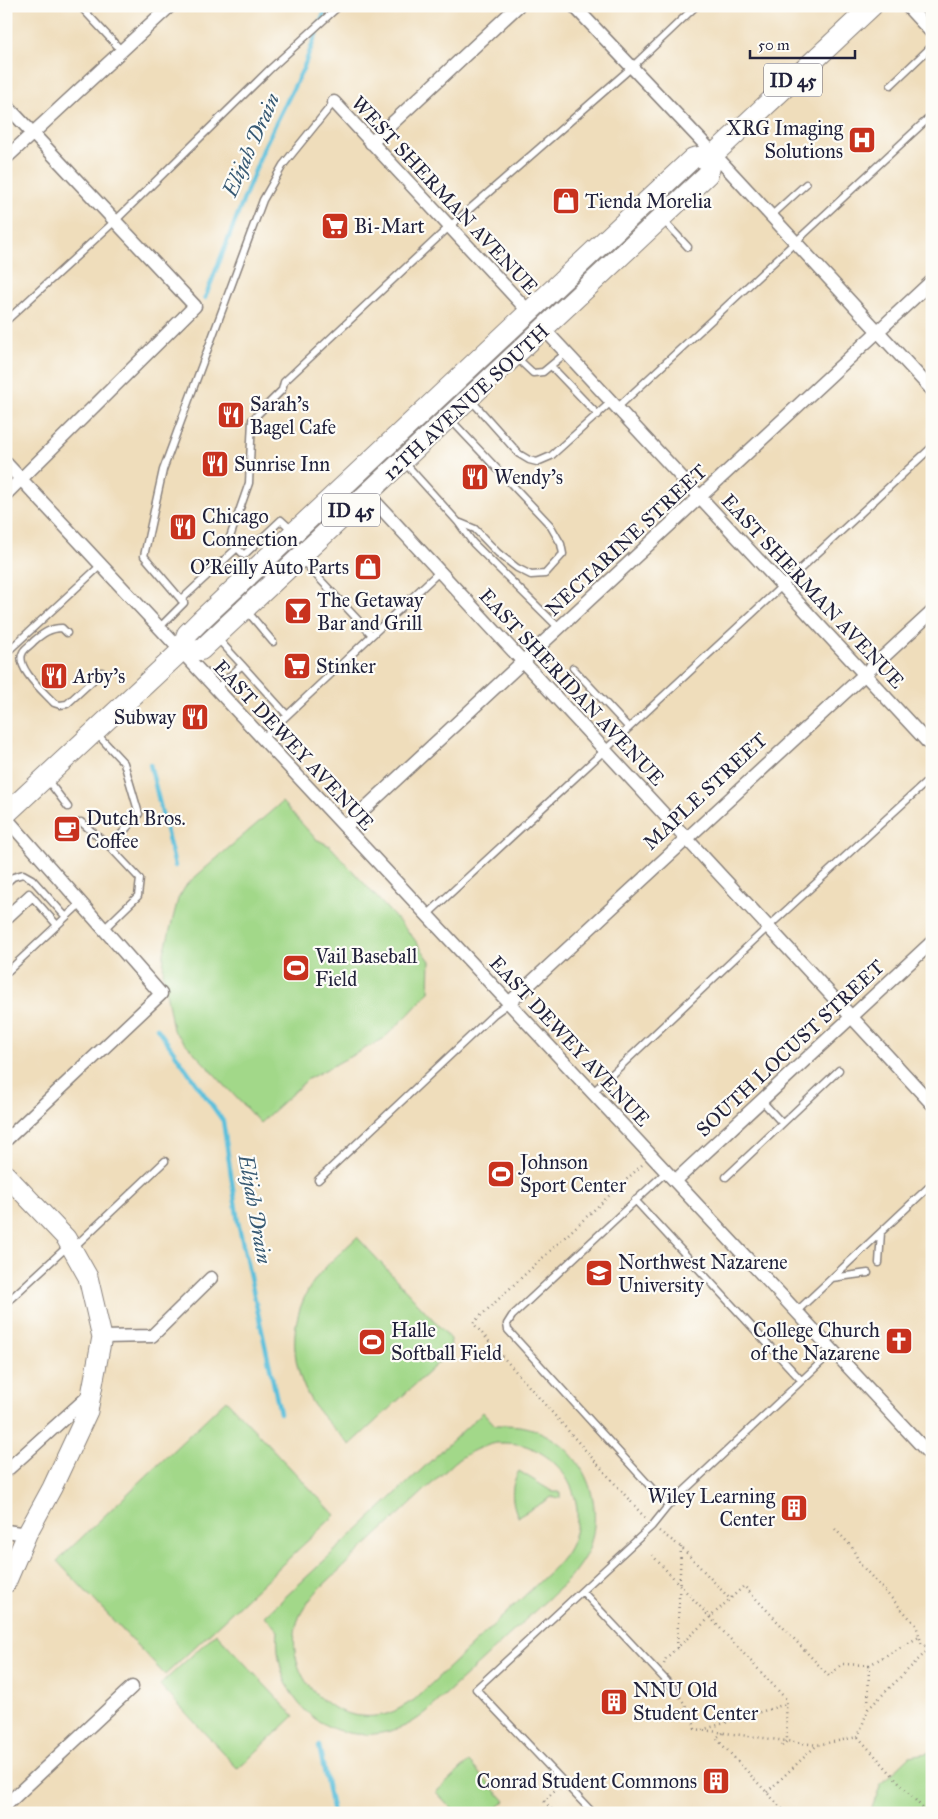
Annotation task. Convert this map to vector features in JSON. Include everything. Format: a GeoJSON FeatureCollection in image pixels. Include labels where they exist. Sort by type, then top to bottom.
{"type":"FeatureCollection","features":[{"type":"Feature","properties":{"kind":"main road","name":"12TH AVENUE SOUTH"},"geometry":{"type":"LineString","coordinates":[[181,651],[201,650],[403,462],[708,174],[714,154],[872,6]]}},
{"type":"Feature","properties":{"kind":"main road","name":"12TH AVENUE SOUTH"},"geometry":{"type":"LineString","coordinates":[[6,814],[181,651],[187,634],[693,158],[714,154]]}},
{"type":"Feature","properties":{"kind":"main road"},"geometry":{"type":"LineString","coordinates":[[544,329],[543,319],[546,311],[594,266],[604,241]]}},
{"type":"Feature","properties":{"kind":"main road"},"geometry":{"type":"LineString","coordinates":[[372,490],[376,469],[455,396],[471,367]]}},
{"type":"Feature","properties":{"kind":"main road"},"geometry":{"type":"LineString","coordinates":[[300,557],[298,550],[302,541],[345,500],[351,488],[350,480]]}},
{"type":"Feature","properties":{"kind":"main road"},"geometry":{"type":"LineString","coordinates":[[6,1175],[66,1238],[71,1246],[88,1277],[102,1337],[88,1411],[52,1488],[27,1534],[6,1583]]}},
{"type":"Feature","properties":{"kind":"street"},"geometry":{"type":"LineString","coordinates":[[6,158],[170,6]]}},
{"type":"Feature","properties":{"kind":"street"},"geometry":{"type":"LineString","coordinates":[[371,143],[518,6]]}},
{"type":"Feature","properties":{"kind":"street"},"geometry":{"type":"LineString","coordinates":[[574,6],[932,390]]}},
{"type":"Feature","properties":{"kind":"street"},"geometry":{"type":"LineString","coordinates":[[907,6],[932,33]]}},
{"type":"Feature","properties":{"kind":"street","name":"WEST SHERMAN AVENUE"},"geometry":{"type":"LineString","coordinates":[[334,102],[528,312]]}},
{"type":"Feature","properties":{"kind":"street"},"geometry":{"type":"LineString","coordinates":[[6,105],[195,306],[6,494]]}},
{"type":"Feature","properties":{"kind":"street","name":"NECTARINE STREET"},"geometry":{"type":"LineString","coordinates":[[344,827],[932,281]]}},
{"type":"Feature","properties":{"kind":"street","name":"EAST SHERMAN AVENUE"},"geometry":{"type":"LineString","coordinates":[[544,329],[932,747]]}},
{"type":"Feature","properties":{"kind":"street","name":"EAST DEWEY AVENUE"},"geometry":{"type":"LineString","coordinates":[[6,463],[932,1457]]}},
{"type":"Feature","properties":{"kind":"street","name":"EAST SHERIDAN AVENUE"},"geometry":{"type":"LineString","coordinates":[[372,490],[440,572],[932,1104]]}},
{"type":"Feature","properties":{"kind":"street","name":"MAPLE STREET"},"geometry":{"type":"LineString","coordinates":[[509,1003],[932,612]]}},
{"type":"Feature","properties":{"kind":"street"},"geometry":{"type":"LineString","coordinates":[[6,818],[161,994],[6,1140]]}},
{"type":"Feature","properties":{"kind":"street","name":"SOUTH LOCUST STREET"},"geometry":{"type":"LineString","coordinates":[[675,1181],[932,942]]}},
{"type":"Feature","properties":{"kind":"street"},"geometry":{"type":"LineString","coordinates":[[102,1337],[152,1336],[211,1278]]}},
{"type":"Feature","properties":{"kind":"street"},"geometry":{"type":"LineString","coordinates":[[6,1471],[91,1394]]}},
{"type":"Feature","properties":{"kind":"street"},"geometry":{"type":"LineString","coordinates":[[6,1530],[27,1534]]}},
{"type":"Feature","properties":{"kind":"street"},"geometry":{"type":"LineString","coordinates":[[6,1805],[132,1687]]}},
{"type":"Feature","properties":{"kind":"lane"},"geometry":{"type":"LineString","coordinates":[[80,6],[122,51]]}},
{"type":"Feature","properties":{"kind":"lane"},"geometry":{"type":"LineString","coordinates":[[6,321],[115,220],[269,70],[339,6]]}},
{"type":"Feature","properties":{"kind":"lane"},"geometry":{"type":"LineString","coordinates":[[294,532],[281,520],[244,555],[229,540],[249,484],[252,420],[282,390],[284,382],[449,227],[631,68],[696,6]]}},
{"type":"Feature","properties":{"kind":"lane"},"geometry":{"type":"LineString","coordinates":[[890,84],[932,46]]}},
{"type":"Feature","properties":{"kind":"lane"},"geometry":{"type":"LineString","coordinates":[[159,628],[184,603],[144,556],[163,470],[263,200],[283,164],[334,102]]}},
{"type":"Feature","properties":{"kind":"lane"},"geometry":{"type":"LineString","coordinates":[[470,399],[519,454],[529,460],[538,462],[551,456],[598,415],[614,405],[795,242],[932,115]]}},
{"type":"Feature","properties":{"kind":"lane"},"geometry":{"type":"LineString","coordinates":[[771,216],[806,184]]}},
{"type":"Feature","properties":{"kind":"lane"},"geometry":{"type":"LineString","coordinates":[[661,218],[688,246]]}},
{"type":"Feature","properties":{"kind":"lane"},"geometry":{"type":"LineString","coordinates":[[516,356],[533,373],[543,372],[566,353]]}},
{"type":"Feature","properties":{"kind":"lane"},"geometry":{"type":"LineString","coordinates":[[551,366],[598,415]]}},
{"type":"Feature","properties":{"kind":"lane"},"geometry":{"type":"LineString","coordinates":[[449,418],[550,525],[561,544],[564,554],[545,574],[531,575],[517,568],[498,553],[475,528],[458,522]]}},
{"type":"Feature","properties":{"kind":"lane"},"geometry":{"type":"LineString","coordinates":[[427,915],[932,447]]}},
{"type":"Feature","properties":{"kind":"lane"},"geometry":{"type":"LineString","coordinates":[[403,462],[458,522],[473,544],[559,628]]}},
{"type":"Feature","properties":{"kind":"lane"},"geometry":{"type":"LineString","coordinates":[[181,600],[237,548]]}},
{"type":"Feature","properties":{"kind":"lane"},"geometry":{"type":"LineString","coordinates":[[300,557],[372,635]]}},
{"type":"Feature","properties":{"kind":"lane"},"geometry":{"type":"LineString","coordinates":[[6,653],[101,565]]}},
{"type":"Feature","properties":{"kind":"lane"},"geometry":{"type":"LineString","coordinates":[[262,739],[440,572]]}},
{"type":"Feature","properties":{"kind":"lane"},"geometry":{"type":"LineString","coordinates":[[245,608],[273,642]]}},
{"type":"Feature","properties":{"kind":"lane"},"geometry":{"type":"LineString","coordinates":[[67,633],[62,628],[55,628],[40,636],[22,653],[22,666],[26,672],[54,703],[60,705],[67,704],[102,672]]}},
{"type":"Feature","properties":{"kind":"lane"},"geometry":{"type":"LineString","coordinates":[[216,636],[287,715]]}},
{"type":"Feature","properties":{"kind":"lane"},"geometry":{"type":"LineString","coordinates":[[21,639],[29,647]]}},
{"type":"Feature","properties":{"kind":"lane"},"geometry":{"type":"LineString","coordinates":[[216,689],[242,666]]}},
{"type":"Feature","properties":{"kind":"lane"},"geometry":{"type":"LineString","coordinates":[[573,668],[629,728]]}},
{"type":"Feature","properties":{"kind":"lane"},"geometry":{"type":"LineString","coordinates":[[94,731],[124,763],[139,814],[110,847]]}},
{"type":"Feature","properties":{"kind":"lane"},"geometry":{"type":"LineString","coordinates":[[45,777],[68,807]]}},
{"type":"Feature","properties":{"kind":"lane"},"geometry":{"type":"LineString","coordinates":[[592,1093],[768,927],[932,777]]}},
{"type":"Feature","properties":{"kind":"lane"},"geometry":{"type":"LineString","coordinates":[[81,822],[110,847],[140,879],[138,896],[104,929]]}},
{"type":"Feature","properties":{"kind":"lane"},"geometry":{"type":"LineString","coordinates":[[6,883],[13,877],[23,874],[32,878],[66,917]]}},
{"type":"Feature","properties":{"kind":"lane"},"geometry":{"type":"LineString","coordinates":[[6,914],[29,893],[57,925]]}},
{"type":"Feature","properties":{"kind":"lane"},"geometry":{"type":"LineString","coordinates":[[6,922],[33,897]]}},
{"type":"Feature","properties":{"kind":"lane"},"geometry":{"type":"LineString","coordinates":[[6,973],[81,903]]}},
{"type":"Feature","properties":{"kind":"lane"},"geometry":{"type":"LineString","coordinates":[[318,1180],[494,1014],[509,1003]]}},
{"type":"Feature","properties":{"kind":"lane"},"geometry":{"type":"LineString","coordinates":[[726,1177],[839,1070]]}},
{"type":"Feature","properties":{"kind":"lane"},"geometry":{"type":"LineString","coordinates":[[762,1101],[782,1124]]}},
{"type":"Feature","properties":{"kind":"lane"},"geometry":{"type":"LineString","coordinates":[[6,1302],[165,1161]]}},
{"type":"Feature","properties":{"kind":"lane"},"geometry":{"type":"LineString","coordinates":[[666,1172],[512,1316],[507,1324],[508,1330],[668,1506]]}},
{"type":"Feature","properties":{"kind":"lane"},"geometry":{"type":"LineString","coordinates":[[796,1312],[932,1184]]}},
{"type":"Feature","properties":{"kind":"lane"},"geometry":{"type":"LineString","coordinates":[[635,1200],[801,1380]]}},
{"type":"Feature","properties":{"kind":"lane"},"geometry":{"type":"LineString","coordinates":[[879,1263],[882,1232]]}},
{"type":"Feature","properties":{"kind":"lane"},"geometry":{"type":"LineString","coordinates":[[832,1278],[868,1273]]}},
{"type":"Feature","properties":{"kind":"lane"},"geometry":{"type":"LineString","coordinates":[[592,1813],[476,1689],[652,1526],[668,1506],[833,1351]]}},
{"type":"Feature","properties":{"kind":"lane"},"geometry":{"type":"LineString","coordinates":[[582,1592],[675,1690]]}},
{"type":"Feature","properties":{"kind":"path"},"geometry":{"type":"LineString","coordinates":[[652,1156],[473,1323],[652,1526],[681,1547],[730,1599]]}},
{"type":"Feature","properties":{"kind":"path"},"geometry":{"type":"LineString","coordinates":[[835,1528],[852,1547],[860,1564],[916,1625],[922,1645],[931,1648],[868,1709]]}},
{"type":"Feature","properties":{"kind":"path"},"geometry":{"type":"LineString","coordinates":[[677,1648],[681,1547]]}},
{"type":"Feature","properties":{"kind":"path"},"geometry":{"type":"LineString","coordinates":[[652,1555],[786,1699],[787,1741],[782,1746]]}},
{"type":"Feature","properties":{"kind":"path"},"geometry":{"type":"LineString","coordinates":[[661,1675],[666,1658],[744,1586],[829,1676],[842,1664],[869,1665],[919,1637]]}},
{"type":"Feature","properties":{"kind":"path"},"geometry":{"type":"LineString","coordinates":[[858,1737],[868,1709],[869,1665]]}},
{"type":"Feature","properties":{"kind":"path"},"geometry":{"type":"LineString","coordinates":[[675,1690],[692,1715],[695,1729],[816,1745],[858,1737]]}},
{"type":"Feature","properties":{"kind":"path"},"geometry":{"type":"LineString","coordinates":[[700,1730],[786,1704]]}},
{"type":"Feature","properties":{"kind":"path"},"geometry":{"type":"LineString","coordinates":[[723,1732],[716,1738],[786,1813]]}},
{"type":"Feature","properties":{"kind":"path"},"geometry":{"type":"LineString","coordinates":[[858,1737],[928,1813]]}},
{"type":"Feature","properties":{"kind":"path"},"geometry":{"type":"LineString","coordinates":[[767,1792],[816,1745]]}},
{"type":"Feature","properties":{"kind":"path"},"geometry":{"type":"LineString","coordinates":[[555,1813],[544,1801],[563,1782]]}},
{"type":"Feature","properties":{"kind":"green space","name":"Vail Baseball Field"},"geometry":{"type":"Polygon","coordinates":[[[282,802],[316,839],[330,846],[412,936],[430,961],[429,992],[383,1039],[308,1079],[260,1123],[173,1030],[163,975],[164,953],[178,899],[187,884],[282,802]]]}},
{"type":"Feature","properties":{"kind":"green space","name":"Halle Softball Field"},"geometry":{"type":"Polygon","coordinates":[[[357,1237],[451,1339],[450,1352],[350,1445],[323,1417],[310,1399],[298,1369],[295,1337],[301,1306],[308,1291],[321,1272],[357,1237]]]}},
{"type":"Feature","properties":{"kind":"green space"},"geometry":{"type":"Polygon","coordinates":[[[226,1400],[335,1515],[165,1675],[57,1561],[226,1400]]]}},
{"type":"Feature","properties":{"kind":"green space"},"geometry":{"type":"Polygon","coordinates":[[[483,1412],[495,1425],[513,1425],[529,1428],[556,1441],[569,1452],[587,1481],[592,1497],[593,1531],[589,1548],[577,1569],[568,1580],[430,1709],[416,1720],[400,1728],[375,1734],[351,1733],[329,1727],[311,1715],[296,1699],[285,1680],[279,1657],[278,1631],[265,1616],[483,1412]],[[496,1443],[474,1450],[455,1462],[317,1591],[304,1608],[296,1627],[295,1647],[298,1665],[306,1682],[317,1696],[332,1707],[349,1714],[367,1716],[391,1713],[414,1700],[554,1568],[567,1551],[577,1525],[577,1510],[575,1496],[562,1471],[540,1452],[526,1446],[496,1443]]]}},
{"type":"Feature","properties":{"kind":"green space"},"geometry":{"type":"Polygon","coordinates":[[[519,1471],[553,1492],[560,1492],[560,1498],[552,1497],[518,1517],[512,1494],[514,1482],[519,1471]]]}},
{"type":"Feature","properties":{"kind":"green space"},"geometry":{"type":"Polygon","coordinates":[[[216,1633],[294,1716],[238,1769],[160,1685],[216,1633]]]}},
{"type":"Feature","properties":{"kind":"green space"},"geometry":{"type":"Polygon","coordinates":[[[932,1752],[932,1813],[870,1813],[881,1784],[910,1756],[932,1752]]]}},
{"type":"Feature","properties":{"kind":"green space"},"geometry":{"type":"Polygon","coordinates":[[[469,1762],[505,1801],[492,1813],[456,1813],[436,1792],[469,1762]]]}},
{"type":"Feature","properties":{"kind":"waterway","name":"Elijah Drain"},"geometry":{"type":"LineString","coordinates":[[205,298],[265,145],[303,69],[327,6]]}},
{"type":"Feature","properties":{"kind":"waterway","name":"Elijah Drain"},"geometry":{"type":"LineString","coordinates":[[150,764],[175,866]]}},
{"type":"Feature","properties":{"kind":"waterway","name":"Elijah Drain"},"geometry":{"type":"LineString","coordinates":[[157,1028],[223,1121],[238,1222],[280,1413]]}},
{"type":"Feature","properties":{"kind":"waterway","name":"Elijah Drain"},"geometry":{"type":"LineString","coordinates":[[319,1746],[333,1813]]}},
{"type":"Feature","properties":{"kind":"place","name":"XRG Imaging Solutions"},"geometry":{"type":"Point","coordinates":[862,140]}},
{"type":"Feature","properties":{"kind":"place","name":"Tienda Morelia"},"geometry":{"type":"Point","coordinates":[566,201]}},
{"type":"Feature","properties":{"kind":"place","name":"Bi-Mart"},"geometry":{"type":"Point","coordinates":[335,226]}},
{"type":"Feature","properties":{"kind":"place","name":"Sarah's Bagel Cafe"},"geometry":{"type":"Point","coordinates":[231,415]}},
{"type":"Feature","properties":{"kind":"place","name":"Sunrise Inn"},"geometry":{"type":"Point","coordinates":[215,464]}},
{"type":"Feature","properties":{"kind":"place","name":"Wendy's"},"geometry":{"type":"Point","coordinates":[475,477]}},
{"type":"Feature","properties":{"kind":"place","name":"Chicago Connection"},"geometry":{"type":"Point","coordinates":[183,527]}},
{"type":"Feature","properties":{"kind":"place","name":"O'Reilly Auto Parts"},"geometry":{"type":"Point","coordinates":[368,567]}},
{"type":"Feature","properties":{"kind":"place","name":"The Getaway Bar and Grill"},"geometry":{"type":"Point","coordinates":[298,611]}},
{"type":"Feature","properties":{"kind":"place","name":"Stinker"},"geometry":{"type":"Point","coordinates":[297,666]}},
{"type":"Feature","properties":{"kind":"place","name":"Arby's"},"geometry":{"type":"Point","coordinates":[54,676]}},
{"type":"Feature","properties":{"kind":"place","name":"Subway"},"geometry":{"type":"Point","coordinates":[195,717]}},
{"type":"Feature","properties":{"kind":"place","name":"Dutch Bros. Coffee"},"geometry":{"type":"Point","coordinates":[67,829]}},
{"type":"Feature","properties":{"kind":"place","name":"Vail Baseball Field"},"geometry":{"type":"Point","coordinates":[296,968]}},
{"type":"Feature","properties":{"kind":"place","name":"Johnson Sport Center"},"geometry":{"type":"Point","coordinates":[501,1174]}},
{"type":"Feature","properties":{"kind":"place","name":"Northwest Nazarene University"},"geometry":{"type":"Point","coordinates":[599,1273]}},
{"type":"Feature","properties":{"kind":"place","name":"College Church of the Nazarene"},"geometry":{"type":"Point","coordinates":[899,1341]}},
{"type":"Feature","properties":{"kind":"place","name":"Halle Softball Field"},"geometry":{"type":"Point","coordinates":[372,1342]}},
{"type":"Feature","properties":{"kind":"place","name":"Wiley Learning Center"},"geometry":{"type":"Point","coordinates":[794,1508]}},
{"type":"Feature","properties":{"kind":"place","name":"NNU Old Student Center"},"geometry":{"type":"Point","coordinates":[614,1702]}},
{"type":"Feature","properties":{"kind":"place","name":"Conrad Student Commons"},"geometry":{"type":"Point","coordinates":[716,1781]}}]}
